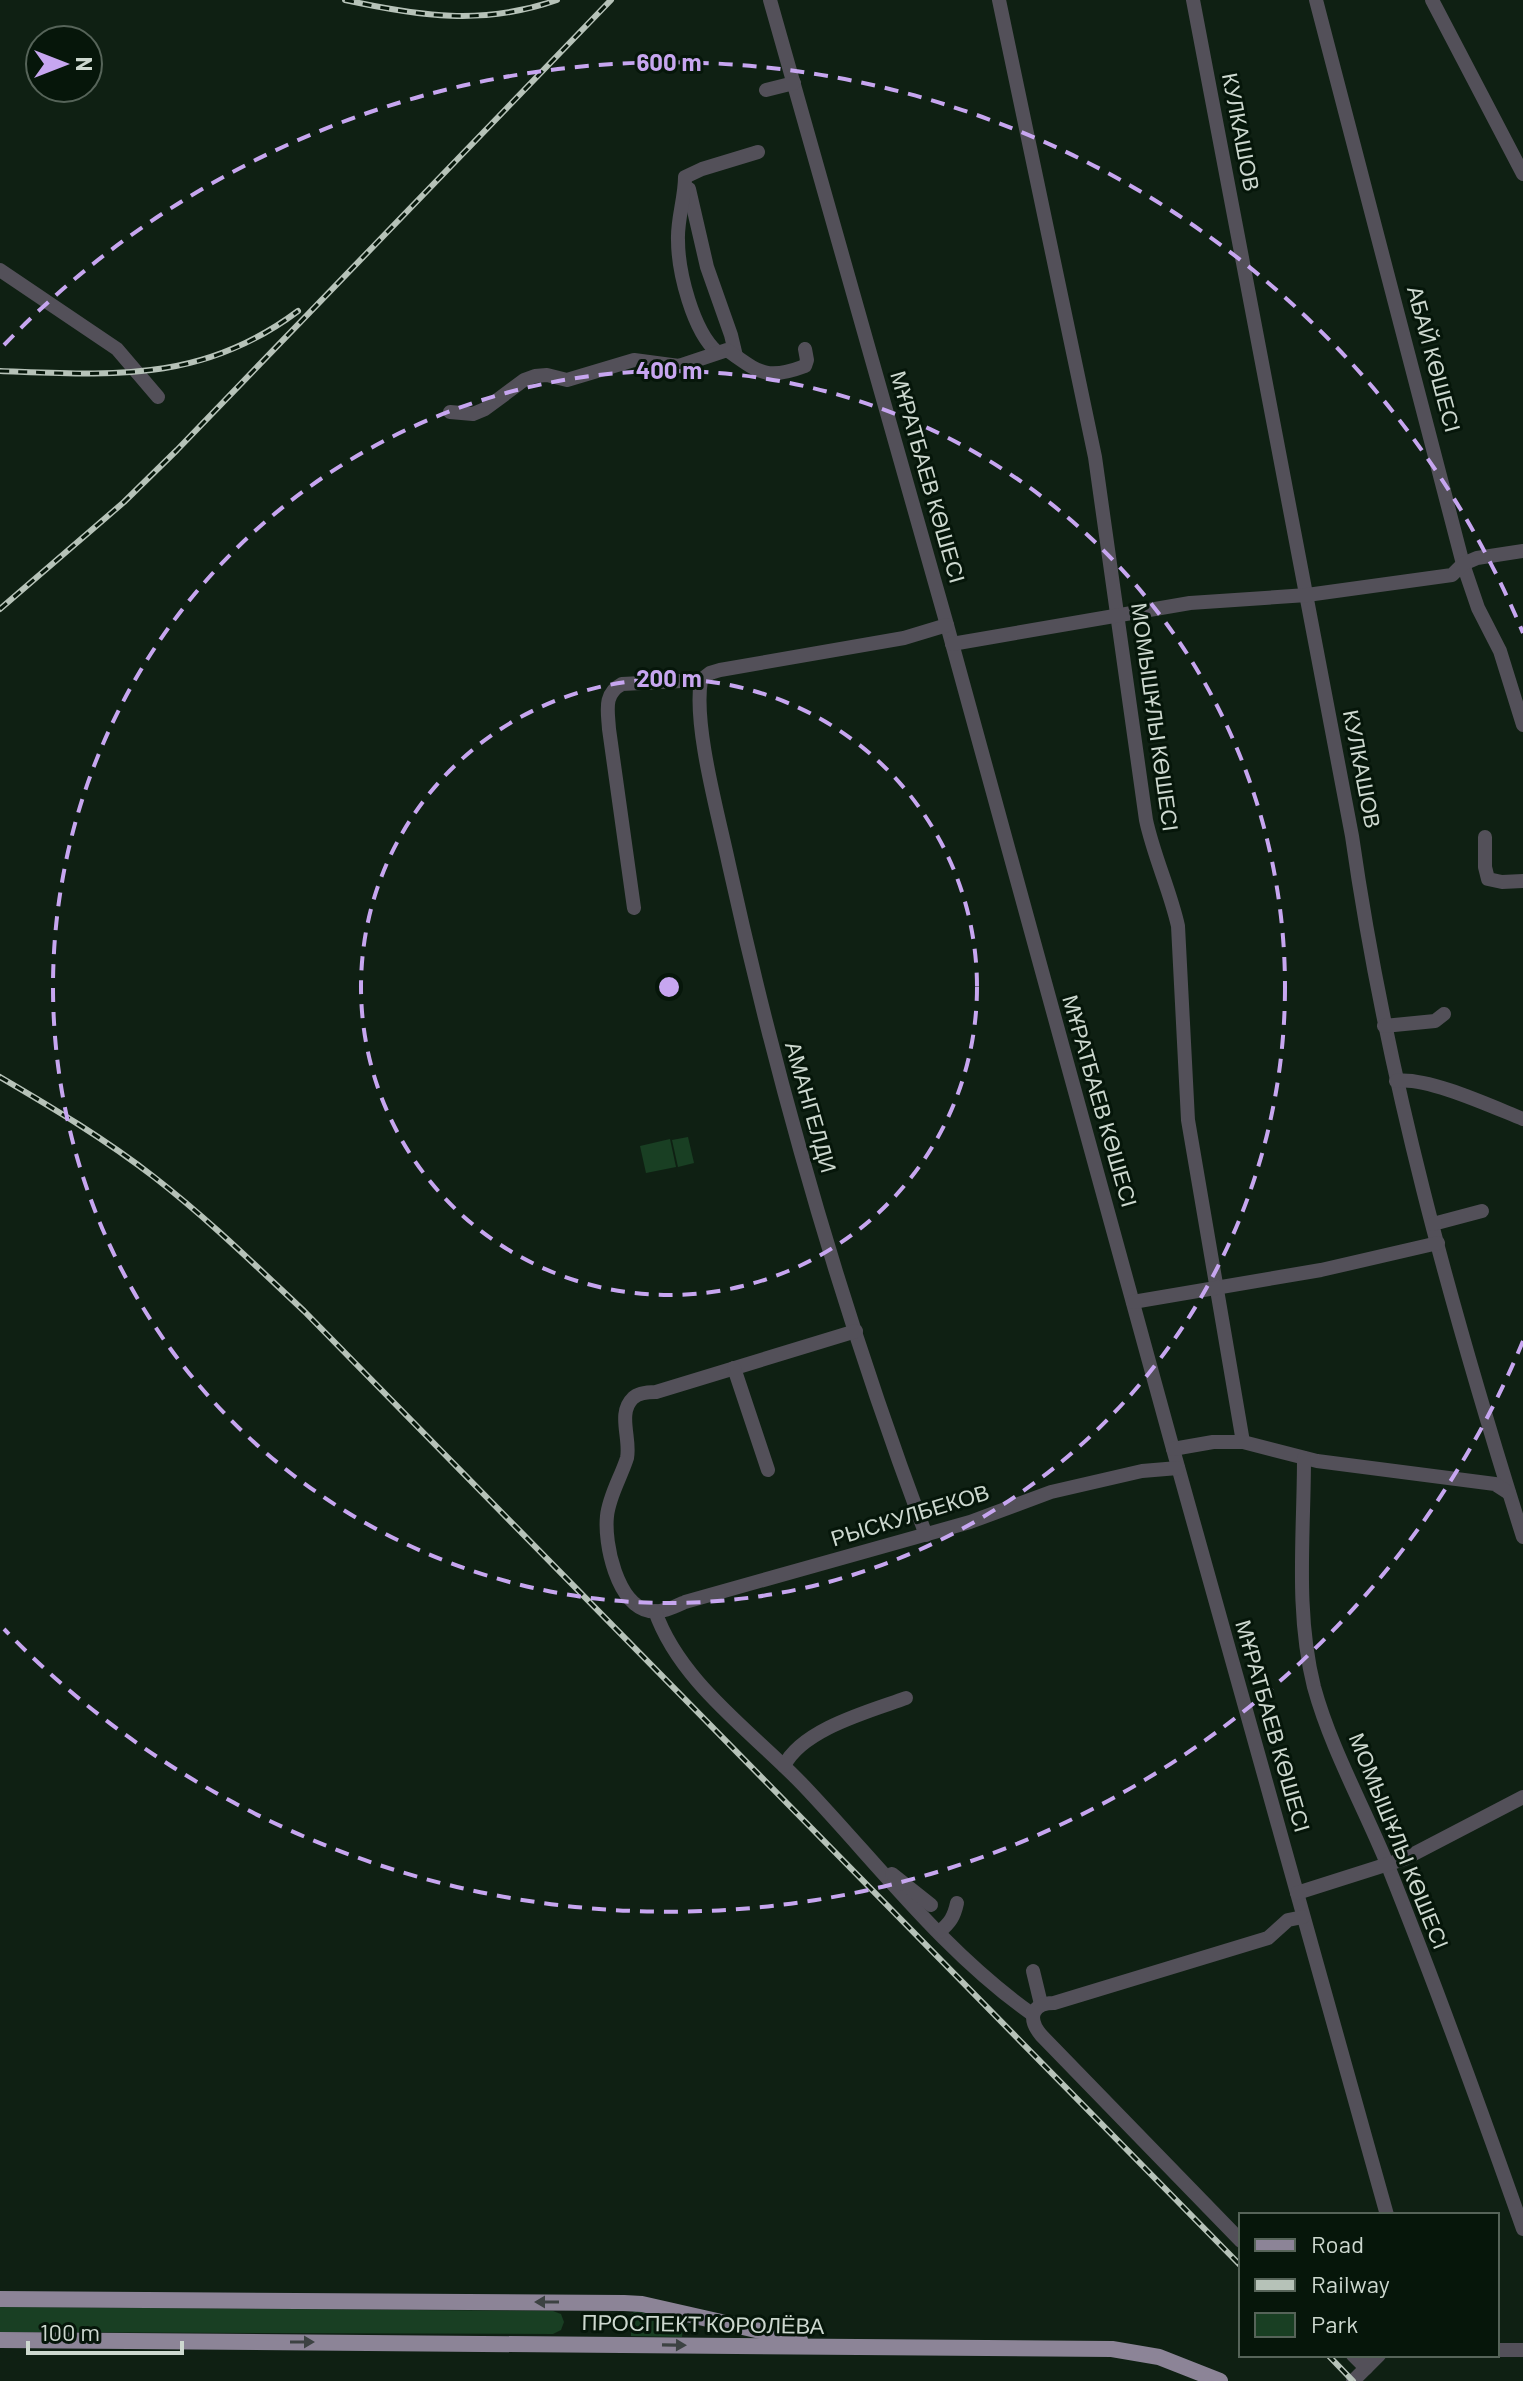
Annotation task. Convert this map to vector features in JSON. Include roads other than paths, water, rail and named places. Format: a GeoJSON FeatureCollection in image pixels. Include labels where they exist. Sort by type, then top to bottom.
{"type":"FeatureCollection","features":[{"type":"Feature","properties":{"kind":"main road","name":"ПРОСПЕКТ КОРОЛЁВА"},"geometry":{"type":"LineString","coordinates":[[0,2299],[642,2304],[845,2347]]}},
{"type":"Feature","properties":{"kind":"main road","name":"ПРОСПЕКТ КОРОЛЁВА"},"geometry":{"type":"LineString","coordinates":[[0,2340],[845,2347]]}},
{"type":"Feature","properties":{"kind":"main road"},"geometry":{"type":"LineString","coordinates":[[845,2347],[1129,2350],[1178,2363],[1220,2381]]}},
{"type":"Feature","properties":{"kind":"street","name":"МҰРАТБАЕВ КӨШЕСІ"},"geometry":{"type":"LineString","coordinates":[[770,0],[947,625],[1386,2213]]}},
{"type":"Feature","properties":{"kind":"street","name":"МОМЫШҰЛЫ КӨШЕСІ"},"geometry":{"type":"LineString","coordinates":[[999,0],[1095,457],[1146,820],[1178,926],[1188,1120],[1243,1442]]}},
{"type":"Feature","properties":{"kind":"street","name":"КУЛКАШОВ"},"geometry":{"type":"LineString","coordinates":[[1193,0],[1352,836],[1384,1026],[1438,1243],[1515,1500],[1523,1537]]}},
{"type":"Feature","properties":{"kind":"street","name":"АБАЙ КӨШЕСІ"},"geometry":{"type":"LineString","coordinates":[[1316,0],[1463,564],[1478,608],[1500,651],[1523,725]]}},
{"type":"Feature","properties":{"kind":"street"},"geometry":{"type":"LineString","coordinates":[[1432,0],[1523,174]]}},
{"type":"Feature","properties":{"kind":"street"},"geometry":{"type":"LineString","coordinates":[[766,90],[794,83]]}},
{"type":"Feature","properties":{"kind":"street"},"geometry":{"type":"LineString","coordinates":[[685,177],[758,152]]}},
{"type":"Feature","properties":{"kind":"street"},"geometry":{"type":"LineString","coordinates":[[685,177],[677,239],[679,254],[699,330],[717,352]]}},
{"type":"Feature","properties":{"kind":"street"},"geometry":{"type":"LineString","coordinates":[[685,177],[707,267],[736,356]]}},
{"type":"Feature","properties":{"kind":"street"},"geometry":{"type":"LineString","coordinates":[[0,270],[117,349],[158,397]]}},
{"type":"Feature","properties":{"kind":"street"},"geometry":{"type":"LineString","coordinates":[[450,412],[473,414],[485,409],[524,380],[535,376],[547,375],[567,380],[634,360],[679,366],[727,350],[746,366],[778,375],[805,366],[805,349]]}},
{"type":"Feature","properties":{"kind":"street"},"geometry":{"type":"LineString","coordinates":[[952,644],[1190,603],[1307,595],[1452,575],[1463,564],[1494,554],[1523,551]]}},
{"type":"Feature","properties":{"kind":"street"},"geometry":{"type":"LineString","coordinates":[[634,908],[609,729],[607,701],[611,691],[622,684],[701,680],[720,670],[904,638],[947,625]]}},
{"type":"Feature","properties":{"kind":"street","name":"АМАНГЕЛДИ"},"geometry":{"type":"LineString","coordinates":[[701,680],[700,708],[708,763],[778,1078],[894,1451],[926,1535]]}},
{"type":"Feature","properties":{"kind":"street"},"geometry":{"type":"LineString","coordinates":[[1485,837],[1488,879],[1523,881]]}},
{"type":"Feature","properties":{"kind":"street"},"geometry":{"type":"LineString","coordinates":[[1384,1026],[1435,1021],[1444,1014]]}},
{"type":"Feature","properties":{"kind":"street"},"geometry":{"type":"LineString","coordinates":[[1396,1081],[1413,1080],[1440,1088],[1523,1119]]}},
{"type":"Feature","properties":{"kind":"street"},"geometry":{"type":"LineString","coordinates":[[1433,1224],[1482,1211]]}},
{"type":"Feature","properties":{"kind":"street"},"geometry":{"type":"LineString","coordinates":[[1133,1302],[1321,1270],[1438,1243]]}},
{"type":"Feature","properties":{"kind":"street"},"geometry":{"type":"LineString","coordinates":[[856,1331],[631,1399],[626,1413],[627,1458],[609,1503],[607,1529],[615,1571],[628,1599],[642,1608],[655,1611],[671,1646],[703,1689],[784,1766],[939,1932],[1002,1993],[1037,2009],[1268,1938],[1288,1920],[1303,1917]]}},
{"type":"Feature","properties":{"kind":"street"},"geometry":{"type":"LineString","coordinates":[[734,1368],[768,1470]]}},
{"type":"Feature","properties":{"kind":"street"},"geometry":{"type":"LineString","coordinates":[[1173,1449],[1213,1442],[1243,1442],[1304,1458],[1495,1484],[1515,1500]]}},
{"type":"Feature","properties":{"kind":"street","name":"МОМЫШҰЛЫ КӨШЕСІ"},"geometry":{"type":"LineString","coordinates":[[1304,1458],[1301,1598],[1314,1686],[1324,1719],[1387,1864],[1453,2033],[1523,2229]]}},
{"type":"Feature","properties":{"kind":"street","name":"РЫСКУЛБЕКОВ"},"geometry":{"type":"LineString","coordinates":[[655,1611],[926,1535],[1064,1489],[1142,1471],[1178,1468]]}},
{"type":"Feature","properties":{"kind":"street"},"geometry":{"type":"LineString","coordinates":[[784,1766],[802,1743],[850,1718],[906,1698]]}},
{"type":"Feature","properties":{"kind":"street"},"geometry":{"type":"LineString","coordinates":[[1297,1893],[1425,1849],[1523,1797]]}},
{"type":"Feature","properties":{"kind":"street"},"geometry":{"type":"LineString","coordinates":[[880,1870],[894,1875],[931,1905]]}},
{"type":"Feature","properties":{"kind":"street"},"geometry":{"type":"LineString","coordinates":[[939,1932],[955,1915],[957,1903]]}},
{"type":"Feature","properties":{"kind":"street"},"geometry":{"type":"LineString","coordinates":[[1033,1971],[1037,2009],[1035,2028],[1239,2239]]}},
{"type":"Feature","properties":{"kind":"street"},"geometry":{"type":"LineString","coordinates":[[1499,2350],[1523,2350]]}},
{"type":"Feature","properties":{"kind":"street"},"geometry":{"type":"LineString","coordinates":[[1355,2357],[1366,2368]]}},
{"type":"Feature","properties":{"kind":"street"},"geometry":{"type":"LineString","coordinates":[[1353,2381],[1377,2357]]}},
{"type":"Feature","properties":{"kind":"railway"},"geometry":{"type":"LineString","coordinates":[[345,0],[451,16],[503,13],[557,0]]}},
{"type":"Feature","properties":{"kind":"railway"},"geometry":{"type":"LineString","coordinates":[[0,609],[124,502],[177,450],[611,0]]}},
{"type":"Feature","properties":{"kind":"railway"},"geometry":{"type":"LineString","coordinates":[[0,371],[119,373],[191,363],[227,351],[262,334],[298,311]]}},
{"type":"Feature","properties":{"kind":"railway"},"geometry":{"type":"LineString","coordinates":[[0,1077],[98,1137],[154,1177],[212,1225],[304,1311],[1239,2264]]}},
{"type":"Feature","properties":{"kind":"railway"},"geometry":{"type":"LineString","coordinates":[[1330,2357],[1353,2381]]}}]}
